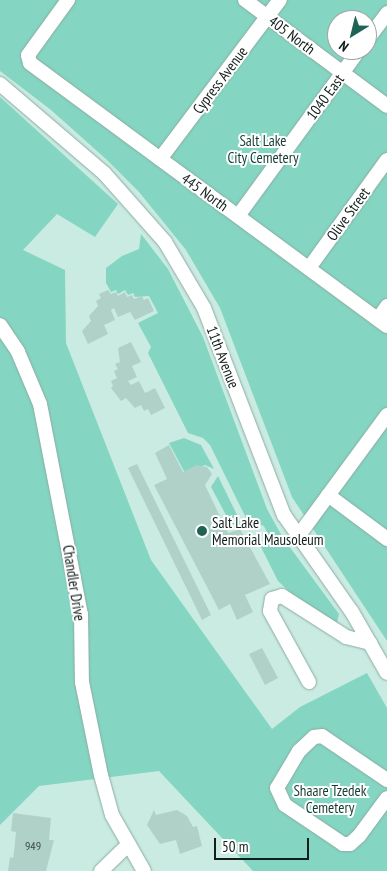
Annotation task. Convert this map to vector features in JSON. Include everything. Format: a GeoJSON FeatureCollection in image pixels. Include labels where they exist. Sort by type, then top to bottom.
{"type":"FeatureCollection","features":[{"type":"Feature","properties":{"kind":"street","name":"445 North"},"geometry":{"type":"LineString","coordinates":[[68,0],[28,55],[30,63],[382,322]]}},
{"type":"Feature","properties":{"kind":"street","name":"405 North"},"geometry":{"type":"LineString","coordinates":[[245,0],[387,106]]}},
{"type":"Feature","properties":{"kind":"street","name":"Cypress Avenue"},"geometry":{"type":"LineString","coordinates":[[160,159],[280,0]]}},
{"type":"Feature","properties":{"kind":"street"},"geometry":{"type":"LineString","coordinates":[[377,26],[387,13]]}},
{"type":"Feature","properties":{"kind":"street","name":"1040 East"},"geometry":{"type":"LineString","coordinates":[[238,216],[352,60]]}},
{"type":"Feature","properties":{"kind":"street","name":"11th Avenue"},"geometry":{"type":"LineString","coordinates":[[0,84],[104,173],[166,242],[204,308],[284,515],[370,643],[387,673]]}},
{"type":"Feature","properties":{"kind":"street","name":"Olive Street"},"geometry":{"type":"LineString","coordinates":[[309,268],[387,160]]}},
{"type":"Feature","properties":{"kind":"street"},"geometry":{"type":"LineString","coordinates":[[382,322],[387,306]]}},
{"type":"Feature","properties":{"kind":"street","name":"Chandler Drive"},"geometry":{"type":"LineString","coordinates":[[0,325],[31,380],[46,428],[81,614],[86,704],[112,814],[139,869]]}},
{"type":"Feature","properties":{"kind":"street"},"geometry":{"type":"LineString","coordinates":[[299,535],[386,418]]}},
{"type":"Feature","properties":{"kind":"street"},"geometry":{"type":"LineString","coordinates":[[328,495],[387,538]]}},
{"type":"Feature","properties":{"kind":"street"},"geometry":{"type":"LineString","coordinates":[[309,682],[270,612],[272,599],[282,596],[346,637],[370,643]]}},
{"type":"Feature","properties":{"kind":"street"},"geometry":{"type":"LineString","coordinates":[[387,780],[322,736],[314,737],[299,751],[277,788],[285,805],[344,844],[350,844],[359,836],[387,798]]}},
{"type":"Feature","properties":{"kind":"street"},"geometry":{"type":"LineString","coordinates":[[101,871],[128,846]]}},
{"type":"Feature","properties":{"kind":"green space","name":"Salt Lake City Cemetery"},"geometry":{"type":"Polygon","coordinates":[[[0,0],[387,0],[387,641],[292,497],[220,308],[186,250],[139,192],[107,160],[51,110],[0,71],[0,0]]]}},
{"type":"Feature","properties":{"kind":"green space","name":"Shaare Tzedek Cemetery"},"geometry":{"type":"Polygon","coordinates":[[[0,97],[118,204],[95,237],[57,214],[23,250],[65,270],[66,343],[151,560],[272,729],[300,707],[367,673],[387,708],[387,871],[253,871],[159,771],[39,786],[0,825],[0,97]]]}},
{"type":"Feature","properties":{"kind":"green space"},"geometry":{"type":"Polygon","coordinates":[[[141,234],[168,269],[203,337],[267,509],[283,538],[339,614],[337,623],[297,599],[278,581],[261,547],[269,537],[264,526],[247,520],[210,445],[203,438],[188,433],[148,353],[151,347],[138,323],[158,313],[149,296],[135,297],[133,293],[128,295],[125,290],[118,294],[116,290],[111,292],[106,283],[106,268],[122,256],[139,249],[141,234]]]}},
{"type":"Feature","properties":{"kind":"green space"},"geometry":{"type":"Polygon","coordinates":[[[184,438],[201,445],[214,469],[205,465],[185,473],[169,443],[184,438]]]}},
{"type":"Feature","properties":{"kind":"green space"},"geometry":{"type":"Polygon","coordinates":[[[218,476],[242,525],[234,530],[211,487],[218,476]]]}},
{"type":"Feature","properties":{"kind":"building"},"geometry":{"type":"Polygon","coordinates":[[[108,290],[111,294],[116,292],[118,296],[125,292],[127,297],[132,295],[134,299],[142,296],[144,300],[148,298],[154,311],[135,320],[130,312],[118,317],[114,308],[111,310],[115,320],[104,325],[108,334],[88,344],[82,331],[91,321],[89,316],[98,306],[96,301],[101,298],[99,294],[108,290]]]}},
{"type":"Feature","properties":{"kind":"building"},"geometry":{"type":"Polygon","coordinates":[[[131,342],[141,362],[132,366],[137,377],[128,381],[131,385],[139,381],[145,393],[155,388],[165,408],[151,415],[148,409],[144,411],[141,405],[135,408],[126,398],[121,401],[111,388],[113,386],[111,381],[117,378],[114,371],[118,369],[115,364],[120,362],[118,348],[131,342]]]}},
{"type":"Feature","properties":{"kind":"building","name":"Salt Lake Memorial Mausoleum"},"geometry":{"type":"Polygon","coordinates":[[[169,445],[183,472],[196,465],[207,467],[212,474],[205,485],[228,533],[240,529],[270,584],[245,595],[253,612],[237,620],[230,604],[219,610],[154,485],[167,479],[155,453],[169,445]]]}},
{"type":"Feature","properties":{"kind":"building"},"geometry":{"type":"Polygon","coordinates":[[[137,464],[211,615],[202,620],[128,468],[137,464]]]}},
{"type":"Feature","properties":{"kind":"building"},"geometry":{"type":"Polygon","coordinates":[[[262,648],[278,678],[265,685],[249,654],[262,648]]]}},
{"type":"Feature","properties":{"kind":"building"},"geometry":{"type":"Polygon","coordinates":[[[154,810],[156,815],[177,810],[187,816],[193,827],[197,826],[202,846],[180,854],[176,840],[160,844],[147,825],[154,810]]]}},
{"type":"Feature","properties":{"kind":"building"},"geometry":{"type":"Polygon","coordinates":[[[13,813],[51,818],[49,840],[54,840],[46,871],[8,871],[10,857],[13,858],[16,832],[11,831],[13,813]]]}},
{"type":"Feature","properties":{"kind":"place","name":"Salt Lake Memorial Mausoleum"},"geometry":{"type":"Point","coordinates":[202,531]}}]}
